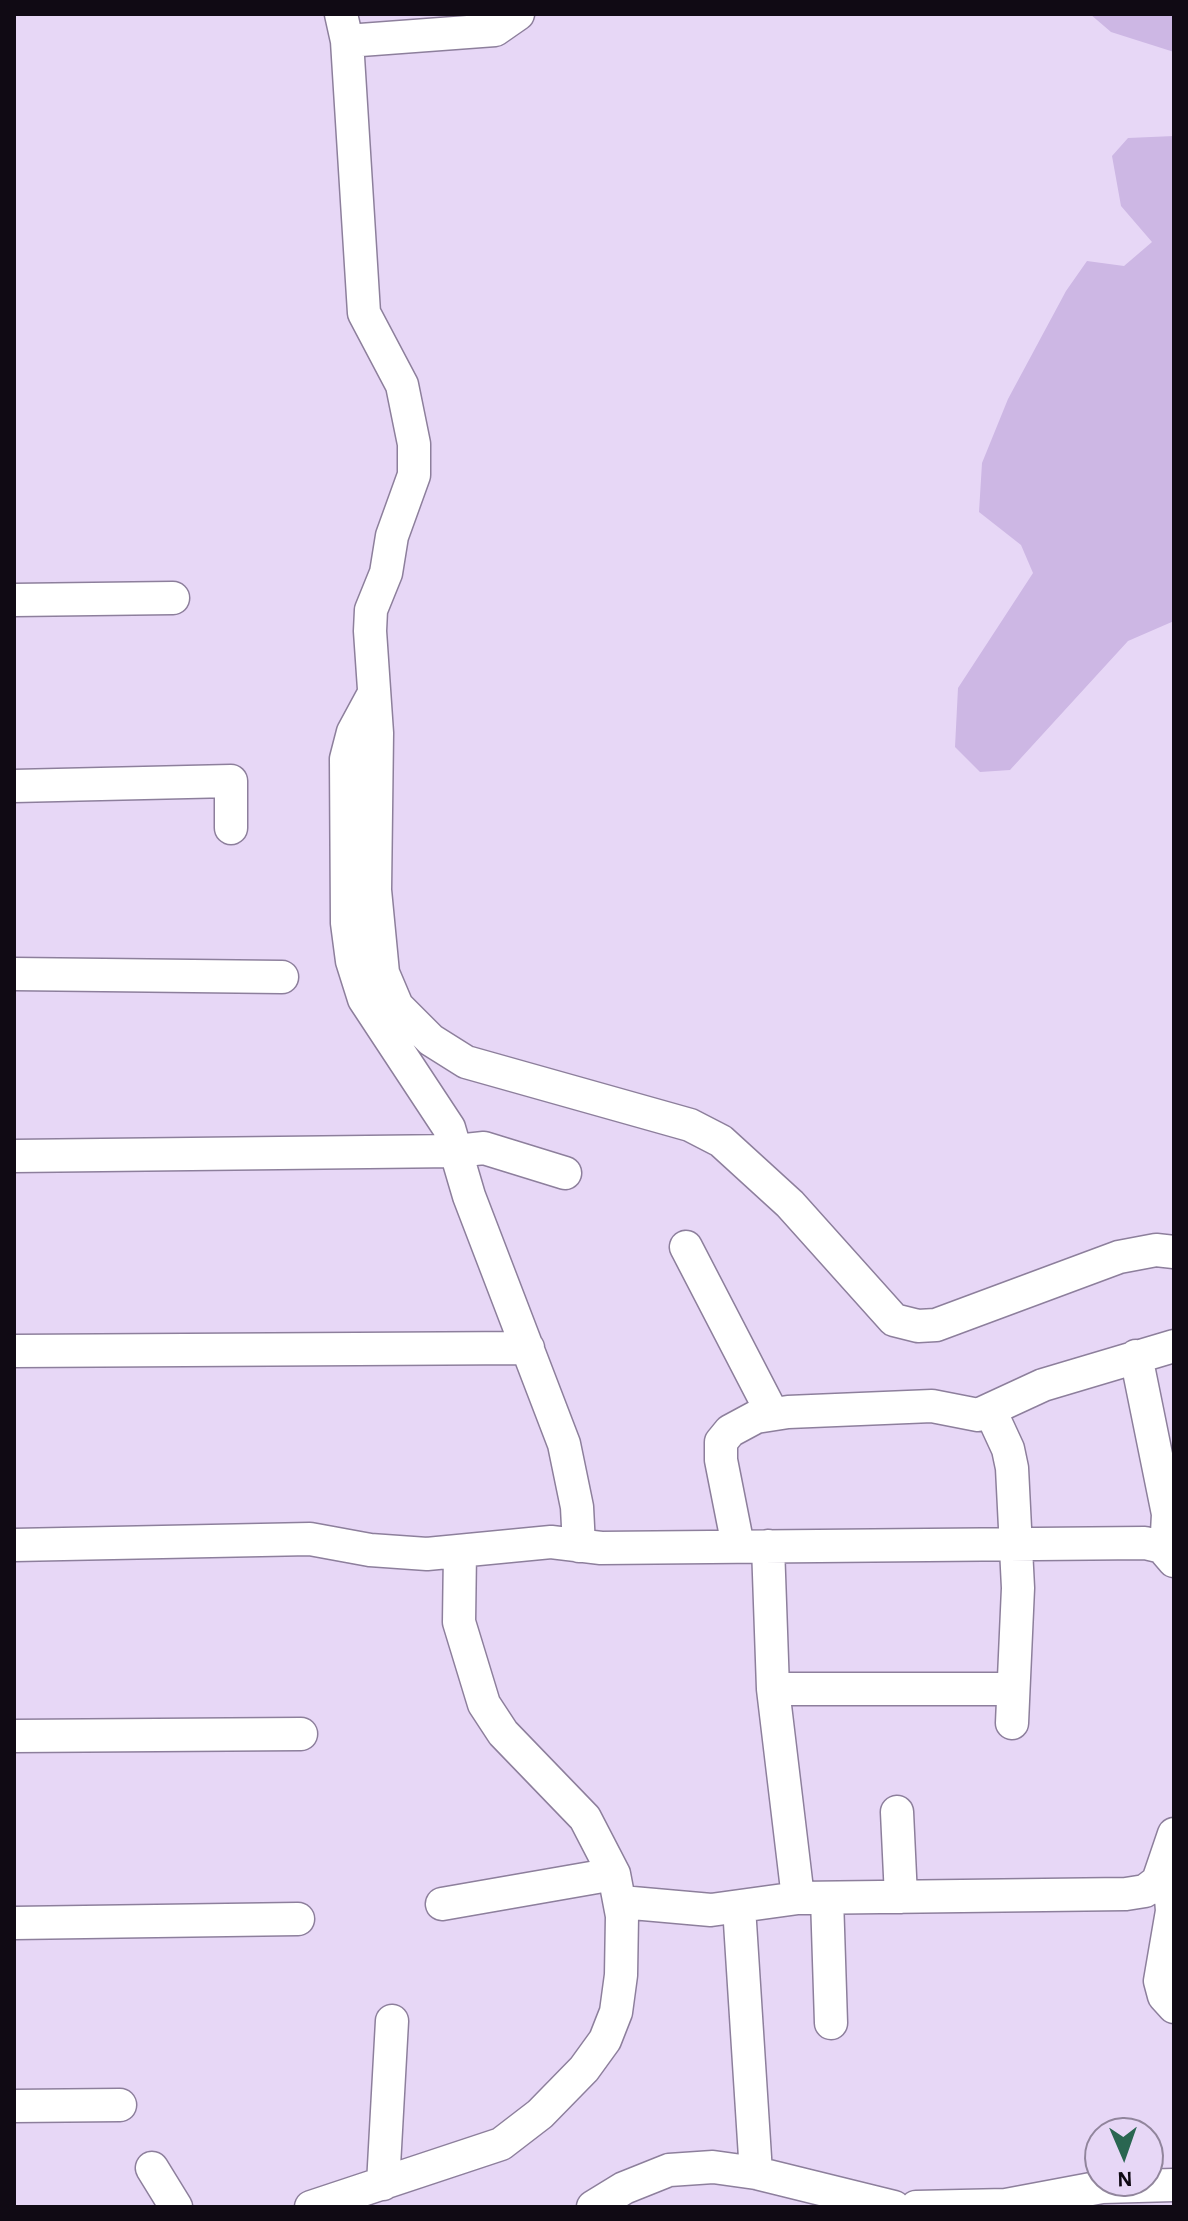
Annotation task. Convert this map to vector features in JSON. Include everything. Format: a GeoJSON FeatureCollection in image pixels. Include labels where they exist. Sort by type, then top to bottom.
{"type":"FeatureCollection","features":[{"type":"Feature","properties":{"kind":"street"},"geometry":{"type":"LineString","coordinates":[[518,14],[495,30],[344,27],[364,313],[402,385],[414,444],[414,475],[392,536],[386,573],[371,610],[377,733],[375,890],[383,973],[397,1006],[431,1040],[466,1062],[690,1125],[721,1141],[790,1204],[894,1320],[918,1326],[936,1325],[965,1317],[1119,1257],[1156,1250],[1174,1252]]}},
{"type":"Feature","properties":{"kind":"street"},"geometry":{"type":"LineString","coordinates":[[14,600],[173,598]]}},
{"type":"Feature","properties":{"kind":"street"},"geometry":{"type":"LineString","coordinates":[[373,695],[353,732],[346,759],[347,923],[352,961],[364,999],[449,1128],[469,1196],[564,1444],[577,1507],[579,1546]]}},
{"type":"Feature","properties":{"kind":"street"},"geometry":{"type":"LineString","coordinates":[[14,786],[231,781],[231,828]]}},
{"type":"Feature","properties":{"kind":"street"},"geometry":{"type":"LineString","coordinates":[[14,974],[282,977]]}},
{"type":"Feature","properties":{"kind":"street"},"geometry":{"type":"LineString","coordinates":[[14,1156],[456,1151],[484,1148],[565,1173]]}},
{"type":"Feature","properties":{"kind":"street"},"geometry":{"type":"LineString","coordinates":[[686,1247],[772,1413]]}},
{"type":"Feature","properties":{"kind":"street"},"geometry":{"type":"LineString","coordinates":[[831,2023],[812,1898],[773,1689],[753,1546],[721,1460],[721,1442],[730,1431],[772,1413],[932,1406],[978,1415],[1043,1385],[1174,1346]]}},
{"type":"Feature","properties":{"kind":"street"},"geometry":{"type":"LineString","coordinates":[[14,1351],[528,1348]]}},
{"type":"Feature","properties":{"kind":"street"},"geometry":{"type":"LineString","coordinates":[[14,1545],[310,1539],[370,1550],[460,1552],[516,1543],[753,1546],[1145,1543],[1168,1554],[1168,1514],[1136,1356]]}},
{"type":"Feature","properties":{"kind":"street"},"geometry":{"type":"LineString","coordinates":[[990,1410],[1012,1468],[1018,1588],[1012,1723]]}},
{"type":"Feature","properties":{"kind":"street"},"geometry":{"type":"LineString","coordinates":[[311,2207],[501,2144],[540,2114],[584,2069],[605,2040],[616,2012],[621,1975],[617,1888],[585,1818],[503,1733],[484,1704],[459,1622],[460,1552]]}},
{"type":"Feature","properties":{"kind":"street"},"geometry":{"type":"LineString","coordinates":[[773,1689],[1013,1689]]}},
{"type":"Feature","properties":{"kind":"street"},"geometry":{"type":"LineString","coordinates":[[14,1736],[301,1734]]}},
{"type":"Feature","properties":{"kind":"street"},"geometry":{"type":"LineString","coordinates":[[897,1812],[901,1897]]}},
{"type":"Feature","properties":{"kind":"street"},"geometry":{"type":"LineString","coordinates":[[442,1904],[617,1888],[677,1908],[739,1907],[812,1898],[1126,1894],[1145,1891],[1158,1881],[1174,1834]]}},
{"type":"Feature","properties":{"kind":"street"},"geometry":{"type":"LineString","coordinates":[[1158,1881],[1171,1898],[1172,1911],[1160,1981],[1164,1996],[1174,2007]]}},
{"type":"Feature","properties":{"kind":"street"},"geometry":{"type":"LineString","coordinates":[[739,1907],[756,2173]]}},
{"type":"Feature","properties":{"kind":"street"},"geometry":{"type":"LineString","coordinates":[[14,1923],[298,1919]]}},
{"type":"Feature","properties":{"kind":"street"},"geometry":{"type":"LineString","coordinates":[[383,2184],[392,2021]]}},
{"type":"Feature","properties":{"kind":"street"},"geometry":{"type":"LineString","coordinates":[[14,2106],[120,2105]]}},
{"type":"Feature","properties":{"kind":"street"},"geometry":{"type":"LineString","coordinates":[[593,2207],[624,2188],[669,2170],[713,2167],[756,2173],[894,2207]]}},
{"type":"Feature","properties":{"kind":"street"},"geometry":{"type":"LineString","coordinates":[[152,2168],[176,2207]]}},
{"type":"Feature","properties":{"kind":"street"},"geometry":{"type":"LineString","coordinates":[[916,2207],[1006,2205],[1084,2190]]}},
{"type":"Feature","properties":{"kind":"shaded area"},"geometry":{"type":"Polygon","coordinates":[[[1090,14],[1174,14],[1174,52],[1111,32],[1090,14]]]}},
{"type":"Feature","properties":{"kind":"shaded area"},"geometry":{"type":"Polygon","coordinates":[[[1174,136],[1174,621],[1128,641],[1010,770],[980,772],[955,747],[958,688],[1033,573],[1021,545],[979,512],[982,463],[1008,399],[1066,291],[1087,261],[1124,266],[1152,242],[1121,206],[1112,156],[1128,138],[1174,136]]]}}]}
